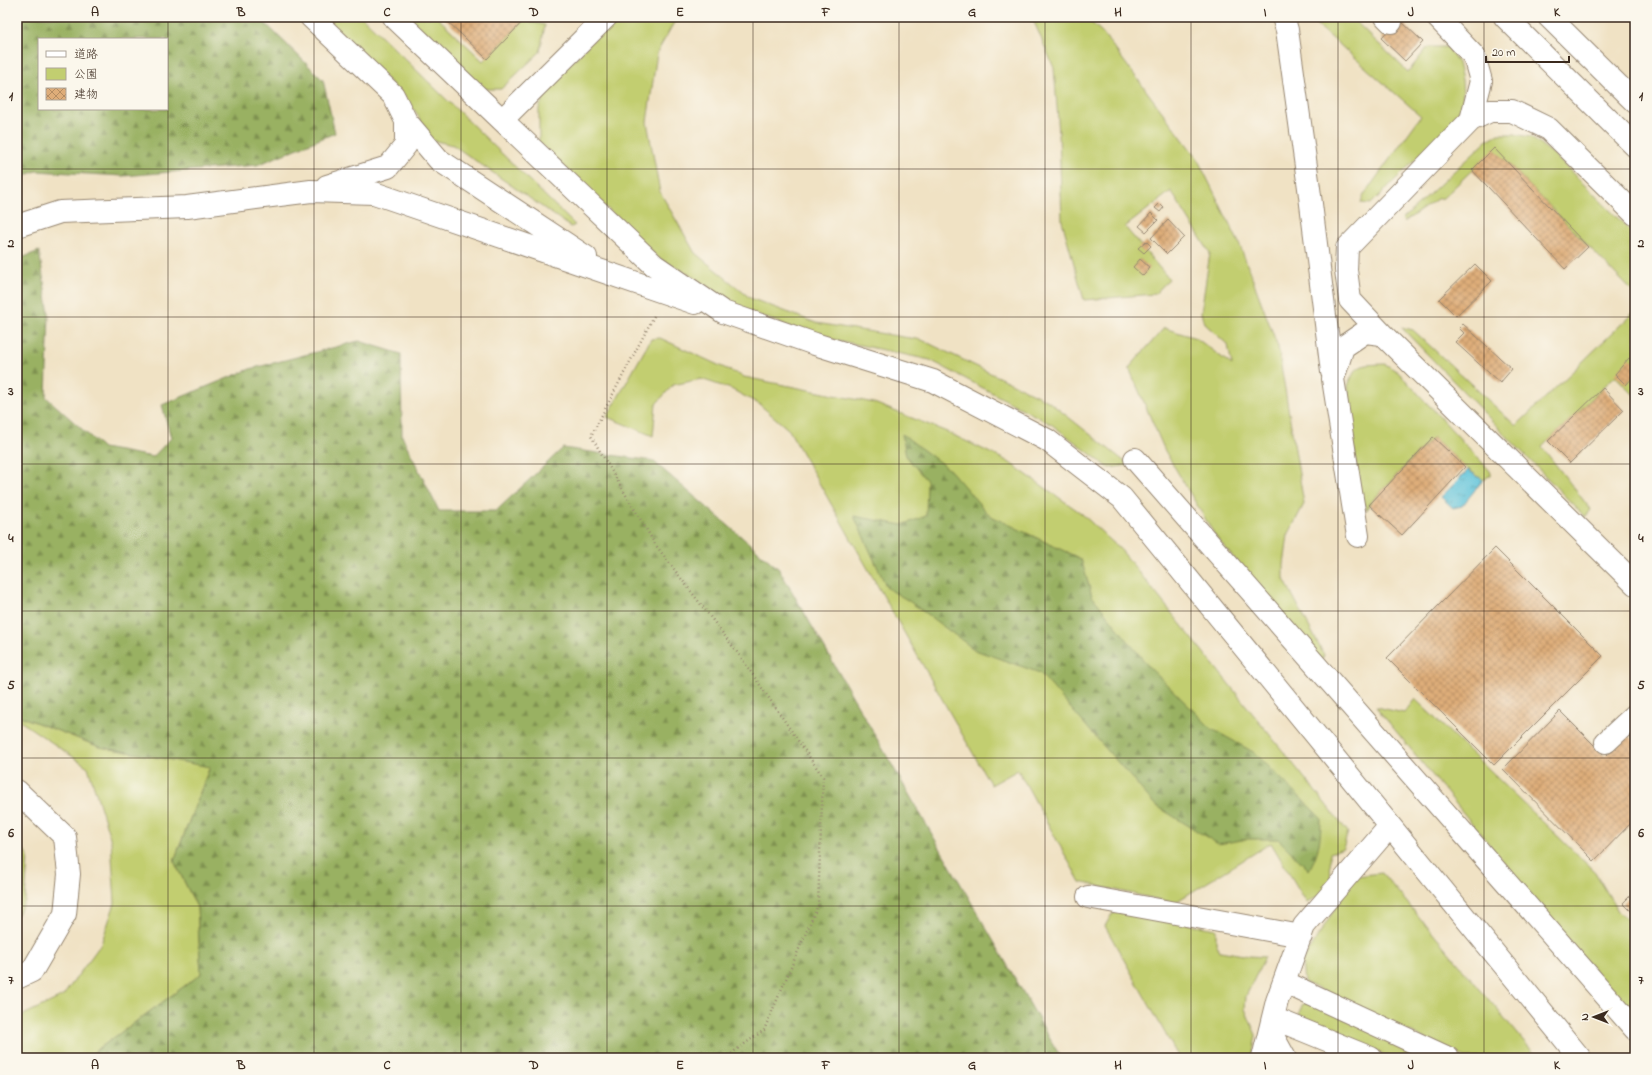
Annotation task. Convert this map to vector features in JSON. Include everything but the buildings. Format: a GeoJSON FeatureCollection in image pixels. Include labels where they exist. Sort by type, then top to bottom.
{"type":"FeatureCollection","features":[{"type":"Feature","properties":{"kind":"lane"},"geometry":{"type":"LineString","coordinates":[[311,17],[393,95],[406,121],[439,160],[612,274]]}},
{"type":"Feature","properties":{"kind":"lane"},"geometry":{"type":"LineString","coordinates":[[394,17],[654,265],[723,312]]}},
{"type":"Feature","properties":{"kind":"lane"},"geometry":{"type":"LineString","coordinates":[[502,120],[606,17]]}},
{"type":"Feature","properties":{"kind":"lane"},"geometry":{"type":"LineString","coordinates":[[1283,17],[1287,30],[1309,188],[1333,379],[1358,536]]}},
{"type":"Feature","properties":{"kind":"lane"},"geometry":{"type":"LineString","coordinates":[[1438,17],[1474,56],[1481,81],[1471,120]]}},
{"type":"Feature","properties":{"kind":"lane"},"geometry":{"type":"LineString","coordinates":[[1505,17],[1635,146]]}},
{"type":"Feature","properties":{"kind":"lane"},"geometry":{"type":"LineString","coordinates":[[1550,17],[1635,102]]}},
{"type":"Feature","properties":{"kind":"lane"},"geometry":{"type":"LineString","coordinates":[[1635,214],[1549,129],[1512,111],[1490,111],[1471,120],[1347,248],[1346,270],[1350,300],[1382,334],[1635,584]]}},
{"type":"Feature","properties":{"kind":"lane"},"geometry":{"type":"LineString","coordinates":[[311,191],[388,167],[406,146],[406,121]]}},
{"type":"Feature","properties":{"kind":"lane"},"geometry":{"type":"LineString","coordinates":[[17,226],[60,212],[187,207],[311,191],[374,193],[815,344],[934,381],[1047,440],[1122,498],[1580,1058]]}},
{"type":"Feature","properties":{"kind":"lane"},"geometry":{"type":"LineString","coordinates":[[1333,379],[1343,348],[1365,332],[1382,334]]}},
{"type":"Feature","properties":{"kind":"lane"},"geometry":{"type":"LineString","coordinates":[[1135,460],[1635,1028]]}},
{"type":"Feature","properties":{"kind":"lane"},"geometry":{"type":"LineString","coordinates":[[1606,742],[1635,715]]}},
{"type":"Feature","properties":{"kind":"lane"},"geometry":{"type":"LineString","coordinates":[[17,791],[65,837],[68,874],[65,914],[32,971],[17,978]]}},
{"type":"Feature","properties":{"kind":"lane"},"geometry":{"type":"LineString","coordinates":[[1264,1058],[1271,1024],[1304,926],[1390,826]]}},
{"type":"Feature","properties":{"kind":"lane"},"geometry":{"type":"LineString","coordinates":[[1088,897],[1301,936]]}},
{"type":"Feature","properties":{"kind":"lane"},"geometry":{"type":"LineString","coordinates":[[1284,982],[1448,1058]]}},
{"type":"Feature","properties":{"kind":"lane"},"geometry":{"type":"LineString","coordinates":[[1271,1024],[1285,1058]]}},
{"type":"Feature","properties":{"kind":"lane"},"geometry":{"type":"LineString","coordinates":[[1271,1024],[1371,1058]]}},
{"type":"Feature","properties":{"kind":"path"},"geometry":{"type":"LineString","coordinates":[[666,293],[591,436],[655,544],[740,656],[823,777],[818,905],[764,1030],[725,1058]]}},
{"type":"Feature","properties":{"kind":"green space"},"geometry":{"type":"Polygon","coordinates":[[[17,17],[259,17],[323,80],[335,133],[257,165],[123,176],[36,171],[17,179],[17,17]]]}},
{"type":"Feature","properties":{"kind":"green space"},"geometry":{"type":"Polygon","coordinates":[[[322,17],[362,17],[575,225],[571,227],[453,145],[427,139],[418,115],[405,97],[322,17]]]}},
{"type":"Feature","properties":{"kind":"green space"},"geometry":{"type":"Polygon","coordinates":[[[406,17],[437,17],[483,61],[523,20],[545,25],[540,52],[501,89],[483,89],[406,17]]]}},
{"type":"Feature","properties":{"kind":"green space"},"geometry":{"type":"Polygon","coordinates":[[[615,17],[677,17],[657,53],[647,122],[660,192],[695,253],[750,298],[816,323],[922,340],[1048,401],[1129,465],[1109,468],[1051,424],[930,360],[813,335],[742,309],[687,273],[658,258],[539,142],[539,108],[549,86],[615,17]]]}},
{"type":"Feature","properties":{"kind":"green space"},"geometry":{"type":"Polygon","coordinates":[[[1032,17],[1085,17],[1102,32],[1197,158],[1239,243],[1278,347],[1304,504],[1288,535],[1284,565],[1284,579],[1324,655],[1321,661],[1216,537],[1165,451],[1129,368],[1164,328],[1196,338],[1232,365],[1228,345],[1204,323],[1201,313],[1210,253],[1171,191],[1125,227],[1169,279],[1155,294],[1084,300],[1062,221],[1059,133],[1054,68],[1032,17]]]}},
{"type":"Feature","properties":{"kind":"green space"},"geometry":{"type":"Polygon","coordinates":[[[1308,17],[1351,17],[1408,72],[1428,47],[1448,47],[1458,63],[1462,80],[1463,97],[1460,109],[1450,125],[1371,204],[1361,203],[1363,196],[1421,116],[1308,17]]]}},
{"type":"Feature","properties":{"kind":"green space"},"geometry":{"type":"Polygon","coordinates":[[[1498,134],[1515,134],[1530,137],[1551,152],[1635,235],[1635,294],[1494,149],[1443,198],[1437,199],[1404,222],[1402,220],[1486,141],[1498,134]]]}},
{"type":"Feature","properties":{"kind":"green space"},"geometry":{"type":"Polygon","coordinates":[[[39,251],[49,314],[46,397],[103,448],[153,457],[171,438],[162,405],[250,369],[359,341],[401,354],[402,436],[439,511],[496,511],[563,448],[653,461],[779,569],[1061,1058],[86,1058],[201,974],[197,907],[174,861],[210,767],[100,747],[17,715],[17,260],[39,251]]]}},
{"type":"Feature","properties":{"kind":"green space"},"geometry":{"type":"Polygon","coordinates":[[[1635,311],[1635,396],[1615,376],[1542,447],[1591,510],[1585,517],[1401,327],[1413,330],[1516,426],[1635,311]]]}},
{"type":"Feature","properties":{"kind":"green space"},"geometry":{"type":"Polygon","coordinates":[[[660,338],[744,377],[874,403],[947,432],[1007,461],[1081,513],[1121,550],[1348,832],[1343,848],[1330,853],[1331,888],[1307,903],[1271,843],[1174,903],[1080,882],[1018,770],[991,785],[789,430],[759,404],[731,389],[701,379],[673,385],[656,404],[653,436],[607,417],[651,339],[660,338]]]}},
{"type":"Feature","properties":{"kind":"green space"},"geometry":{"type":"Polygon","coordinates":[[[1385,364],[1398,372],[1491,472],[1491,475],[1483,480],[1465,467],[1433,437],[1369,504],[1367,510],[1359,493],[1348,386],[1357,369],[1365,365],[1385,364]]]}},
{"type":"Feature","properties":{"kind":"green space"},"geometry":{"type":"Polygon","coordinates":[[[902,434],[950,470],[989,515],[1081,559],[1092,596],[1149,667],[1212,729],[1255,753],[1321,818],[1319,845],[1309,870],[1278,839],[1248,839],[1218,844],[1155,805],[1040,673],[975,650],[909,601],[887,588],[854,516],[902,525],[926,516],[927,481],[906,456],[902,434]]]}},
{"type":"Feature","properties":{"kind":"green space"},"geometry":{"type":"Polygon","coordinates":[[[1415,699],[1595,872],[1618,911],[1635,928],[1635,1021],[1376,707],[1404,713],[1415,699]]]}},
{"type":"Feature","properties":{"kind":"green space"},"geometry":{"type":"Polygon","coordinates":[[[17,715],[100,747],[210,766],[174,861],[197,907],[201,974],[86,1058],[17,1058],[17,1018],[63,996],[101,944],[115,903],[111,841],[88,767],[17,719],[17,715]]]}},
{"type":"Feature","properties":{"kind":"green space"},"geometry":{"type":"Polygon","coordinates":[[[17,837],[28,857],[25,901],[17,916],[17,837]]]}},
{"type":"Feature","properties":{"kind":"green space"},"geometry":{"type":"Polygon","coordinates":[[[1382,873],[1538,1058],[1465,1058],[1304,982],[1302,962],[1355,876],[1382,873]]]}},
{"type":"Feature","properties":{"kind":"green space"},"geometry":{"type":"Polygon","coordinates":[[[1122,912],[1216,929],[1216,943],[1220,951],[1265,957],[1246,996],[1245,1009],[1256,1035],[1252,1058],[1179,1058],[1105,926],[1112,914],[1122,912]]]}},
{"type":"Feature","properties":{"kind":"green space"},"geometry":{"type":"Polygon","coordinates":[[[1308,1002],[1433,1058],[1393,1058],[1309,1023],[1299,1014],[1302,1005],[1308,1002]]]}},
{"type":"Feature","properties":{"kind":"water"},"geometry":{"type":"Polygon","coordinates":[[[1468,470],[1483,480],[1462,506],[1453,508],[1441,497],[1468,470]]]}}]}
